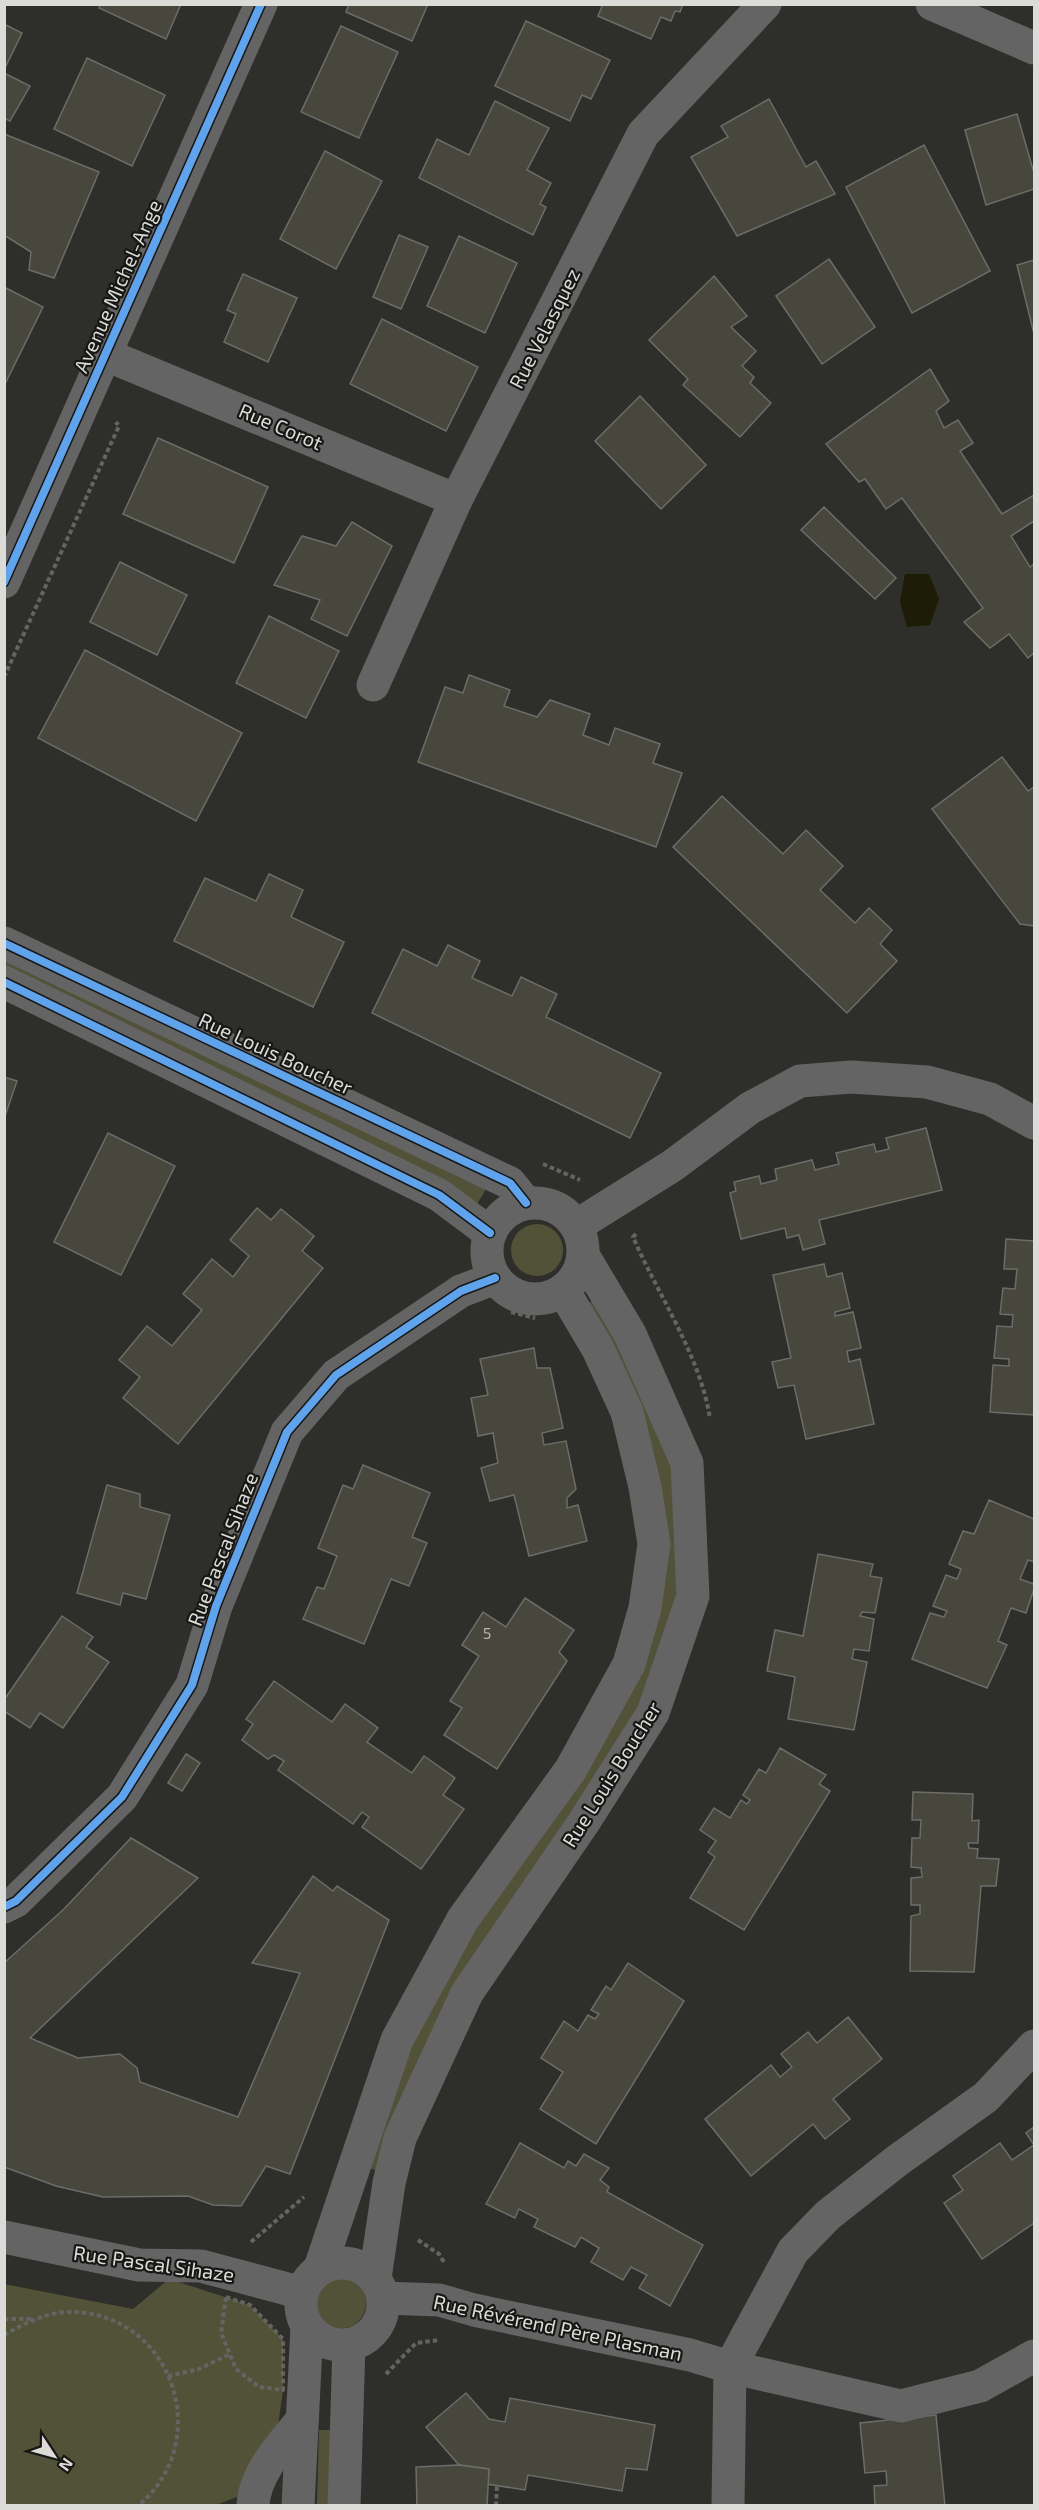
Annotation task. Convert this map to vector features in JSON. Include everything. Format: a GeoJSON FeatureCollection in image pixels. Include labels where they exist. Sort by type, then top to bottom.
{"type":"FeatureCollection","features":[{"type":"Feature","properties":{"kind":"main road","name":"Avenue Michel-Ange"},"geometry":{"type":"LineString","coordinates":[[4,582],[261,4]]}},
{"type":"Feature","properties":{"kind":"main road","name":"Rue Louis Boucher"},"geometry":{"type":"LineString","coordinates":[[4,944],[459,1157],[510,1183],[526,1203]]}},
{"type":"Feature","properties":{"kind":"main road"},"geometry":{"type":"LineString","coordinates":[[4,982],[439,1195],[490,1233]]}},
{"type":"Feature","properties":{"kind":"main road"},"geometry":{"type":"LineString","coordinates":[[526,1203],[540,1203],[555,1207],[579,1240],[573,1280],[563,1290],[549,1297],[534,1299],[519,1297],[506,1290],[495,1278],[488,1264],[486,1249],[490,1233],[497,1220],[510,1209],[526,1203]]}},
{"type":"Feature","properties":{"kind":"main road","name":"Rue Louis Boucher"},"geometry":{"type":"LineString","coordinates":[[379,2288],[389,2184],[400,2138],[467,1992],[584,1822],[653,1713],[693,1596],[687,1463],[630,1334],[579,1240]]}},
{"type":"Feature","properties":{"kind":"main road","name":"Rue Louis Boucher"},"geometry":{"type":"LineString","coordinates":[[311,2280],[397,2040],[463,1919],[571,1769],[629,1664],[645,1608],[654,1544],[645,1487],[627,1412],[598,1349],[563,1290]]}},
{"type":"Feature","properties":{"kind":"main road"},"geometry":{"type":"LineString","coordinates":[[298,2505],[307,2326],[301,2307],[311,2280],[335,2263],[350,2263],[364,2268],[379,2288],[382,2312],[378,2325],[368,2336],[349,2345],[335,2345],[315,2336],[307,2326]]}},
{"type":"Feature","properties":{"kind":"main road"},"geometry":{"type":"LineString","coordinates":[[344,2505],[349,2345]]}},
{"type":"Feature","properties":{"kind":"street","name":"Rue Velasquez"},"geometry":{"type":"LineString","coordinates":[[373,684],[456,500],[643,134],[765,4]]}},
{"type":"Feature","properties":{"kind":"street"},"geometry":{"type":"LineString","coordinates":[[932,4],[1035,48]]}},
{"type":"Feature","properties":{"kind":"street","name":"Rue Corot"},"geometry":{"type":"LineString","coordinates":[[104,354],[456,500]]}},
{"type":"Feature","properties":{"kind":"street"},"geometry":{"type":"LineString","coordinates":[[579,1240],[750,1108],[800,1082],[850,1077],[927,1082],[990,1099],[1035,1123]]}},
{"type":"Feature","properties":{"kind":"street","name":"Rue Pascal Sihaze"},"geometry":{"type":"LineString","coordinates":[[4,1907],[15,1901],[122,1797],[192,1685],[216,1606],[287,1432],[336,1375],[461,1291],[495,1278]]}},
{"type":"Feature","properties":{"kind":"street"},"geometry":{"type":"LineString","coordinates":[[728,2505],[730,2367],[793,2251],[828,2215],[898,2160],[986,2097],[1035,2046]]}},
{"type":"Feature","properties":{"kind":"street","name":"Rue Pascal Sihaze"},"geometry":{"type":"LineString","coordinates":[[4,2237],[139,2265],[201,2266],[311,2280]]}},
{"type":"Feature","properties":{"kind":"street","name":"Rue Révérend Père Plasman"},"geometry":{"type":"LineString","coordinates":[[379,2288],[690,2355],[730,2367],[902,2406],[980,2386],[1035,2356]]}},
{"type":"Feature","properties":{"kind":"street"},"geometry":{"type":"LineString","coordinates":[[253,2505],[253,2489],[282,2443],[302,2420]]}},
{"type":"Feature","properties":{"kind":"path"},"geometry":{"type":"LineString","coordinates":[[501,1310],[541,1319]]}},
{"type":"Feature","properties":{"kind":"path"},"geometry":{"type":"LineString","coordinates":[[249,2243],[312,2190]]}},
{"type":"Feature","properties":{"kind":"path"},"geometry":{"type":"LineString","coordinates":[[226,2297],[221,2333],[236,2369],[259,2386],[284,2390]]}},
{"type":"Feature","properties":{"kind":"path"},"geometry":{"type":"LineString","coordinates":[[4,2319],[33,2319],[68,2312],[104,2317],[135,2334],[160,2359],[175,2391],[180,2427],[172,2462],[153,2493],[138,2505]]}},
{"type":"Feature","properties":{"kind":"path"},"geometry":{"type":"LineString","coordinates":[[4,2334],[33,2319]]}},
{"type":"Feature","properties":{"kind":"path"},"geometry":{"type":"LineString","coordinates":[[384,2381],[387,2373],[416,2343],[448,2339]]}},
{"type":"Feature","properties":{"kind":"path"},"geometry":{"type":"LineString","coordinates":[[168,2376],[199,2369],[230,2354]]}},
{"type":"Feature","properties":{"kind":"path"},"geometry":{"type":"LineString","coordinates":[[496,2505],[497,2485]]}},
{"type":"Feature","properties":{"kind":"shaded area"},"geometry":{"type":"Polygon","coordinates":[[[905,574],[929,574],[939,599],[930,625],[907,627],[900,602],[905,574]]]}},
{"type":"Feature","properties":{"kind":"shaded area"},"geometry":{"type":"Polygon","coordinates":[[[4,953],[486,1189],[476,1206],[5,972],[4,953]]]}},
{"type":"Feature","properties":{"kind":"shaded area"},"geometry":{"type":"Polygon","coordinates":[[[532,1224],[542,1224],[556,1231],[563,1250],[556,1269],[542,1276],[532,1276],[522,1272],[515,1265],[511,1255],[511,1245],[515,1235],[522,1228],[532,1224]]]}},
{"type":"Feature","properties":{"kind":"shaded area"},"geometry":{"type":"Polygon","coordinates":[[[596,1296],[676,1466],[678,1600],[644,1697],[592,1787],[476,1953],[424,2047],[391,2129],[379,2171],[365,2167],[408,2050],[662,1599],[582,1311],[596,1296]]]}},
{"type":"Feature","properties":{"kind":"shaded area"},"geometry":{"type":"Polygon","coordinates":[[[335,2277],[345,2277],[359,2284],[366,2303],[359,2322],[345,2329],[335,2329],[325,2325],[318,2318],[314,2308],[314,2298],[318,2288],[325,2281],[335,2277]]]}},
{"type":"Feature","properties":{"kind":"shaded area"},"geometry":{"type":"Polygon","coordinates":[[[169,2279],[250,2305],[283,2339],[283,2390],[270,2484],[216,2505],[5,2505],[4,2284],[133,2309],[169,2279]]]}},
{"type":"Feature","properties":{"kind":"shaded area"},"geometry":{"type":"Polygon","coordinates":[[[319,2430],[333,2430],[330,2505],[317,2506],[319,2430]]]}},
{"type":"Feature","properties":{"kind":"building"},"geometry":{"type":"Polygon","coordinates":[[[101,4],[181,4],[166,39],[99,8],[101,4]]]}},
{"type":"Feature","properties":{"kind":"building"},"geometry":{"type":"Polygon","coordinates":[[[349,4],[428,4],[412,41],[346,12],[349,4]]]}},
{"type":"Feature","properties":{"kind":"building"},"geometry":{"type":"Polygon","coordinates":[[[603,4],[683,4],[680,12],[675,11],[671,21],[661,17],[651,39],[598,16],[603,4]]]}},
{"type":"Feature","properties":{"kind":"building"},"geometry":{"type":"Polygon","coordinates":[[[526,21],[610,60],[591,99],[582,95],[570,121],[495,86],[526,21]]]}},
{"type":"Feature","properties":{"kind":"building"},"geometry":{"type":"Polygon","coordinates":[[[4,24],[22,33],[4,70],[4,24]]]}},
{"type":"Feature","properties":{"kind":"building"},"geometry":{"type":"Polygon","coordinates":[[[341,26],[398,52],[359,138],[301,112],[341,26]]]}},
{"type":"Feature","properties":{"kind":"building"},"geometry":{"type":"Polygon","coordinates":[[[87,58],[165,95],[132,166],[54,129],[87,58]]]}},
{"type":"Feature","properties":{"kind":"building"},"geometry":{"type":"Polygon","coordinates":[[[4,73],[30,86],[10,121],[4,118],[4,73]]]}},
{"type":"Feature","properties":{"kind":"building"},"geometry":{"type":"Polygon","coordinates":[[[769,99],[806,167],[816,161],[835,194],[737,236],[691,157],[728,137],[721,126],[769,99]]]}},
{"type":"Feature","properties":{"kind":"building"},"geometry":{"type":"Polygon","coordinates":[[[495,101],[549,128],[527,170],[551,183],[540,204],[546,207],[533,235],[419,178],[437,139],[469,155],[495,101]]]}},
{"type":"Feature","properties":{"kind":"building"},"geometry":{"type":"Polygon","coordinates":[[[1017,114],[1034,173],[1034,189],[986,205],[965,130],[1017,114]]]}},
{"type":"Feature","properties":{"kind":"building"},"geometry":{"type":"Polygon","coordinates":[[[4,134],[99,172],[54,278],[29,270],[31,252],[4,235],[4,134]]]}},
{"type":"Feature","properties":{"kind":"building"},"geometry":{"type":"Polygon","coordinates":[[[924,145],[990,271],[912,313],[846,187],[924,145]]]}},
{"type":"Feature","properties":{"kind":"building"},"geometry":{"type":"Polygon","coordinates":[[[325,151],[382,181],[336,269],[280,239],[325,151]]]}},
{"type":"Feature","properties":{"kind":"building"},"geometry":{"type":"Polygon","coordinates":[[[399,235],[428,247],[401,309],[373,297],[399,235]]]}},
{"type":"Feature","properties":{"kind":"building"},"geometry":{"type":"Polygon","coordinates":[[[459,236],[517,263],[485,333],[427,306],[459,236]]]}},
{"type":"Feature","properties":{"kind":"building"},"geometry":{"type":"Polygon","coordinates":[[[829,259],[875,327],[822,364],[776,296],[829,259]]]}},
{"type":"Feature","properties":{"kind":"building"},"geometry":{"type":"Polygon","coordinates":[[[1034,260],[1034,334],[1017,265],[1034,260]]]}},
{"type":"Feature","properties":{"kind":"building"},"geometry":{"type":"Polygon","coordinates":[[[243,274],[297,298],[268,362],[224,342],[236,314],[227,310],[243,274]]]}},
{"type":"Feature","properties":{"kind":"building"},"geometry":{"type":"Polygon","coordinates":[[[714,276],[747,316],[731,327],[756,351],[742,366],[754,377],[750,383],[771,403],[740,437],[683,385],[688,379],[649,340],[714,276]]]}},
{"type":"Feature","properties":{"kind":"building"},"geometry":{"type":"Polygon","coordinates":[[[4,287],[43,307],[4,386],[4,287]]]}},
{"type":"Feature","properties":{"kind":"building"},"geometry":{"type":"Polygon","coordinates":[[[382,319],[478,367],[446,431],[350,384],[382,319]]]}},
{"type":"Feature","properties":{"kind":"building"},"geometry":{"type":"Polygon","coordinates":[[[930,369],[949,401],[936,411],[944,428],[958,420],[973,443],[960,451],[1002,514],[1034,495],[1034,521],[1011,536],[1030,567],[1034,564],[1034,653],[1028,658],[1009,634],[990,648],[964,622],[983,608],[902,498],[886,509],[865,479],[859,482],[826,444],[930,369]]]}},
{"type":"Feature","properties":{"kind":"building"},"geometry":{"type":"Polygon","coordinates":[[[640,396],[706,465],[661,509],[595,441],[640,396]]]}},
{"type":"Feature","properties":{"kind":"building"},"geometry":{"type":"Polygon","coordinates":[[[158,438],[268,487],[234,563],[123,514],[158,438]]]}},
{"type":"Feature","properties":{"kind":"building"},"geometry":{"type":"Polygon","coordinates":[[[824,507],[896,578],[875,599],[801,530],[824,507]]]}},
{"type":"Feature","properties":{"kind":"building"},"geometry":{"type":"Polygon","coordinates":[[[352,522],[392,546],[347,636],[311,619],[320,600],[274,585],[302,536],[336,546],[352,522]]]}},
{"type":"Feature","properties":{"kind":"building"},"geometry":{"type":"Polygon","coordinates":[[[120,562],[187,595],[157,655],[90,622],[120,562]]]}},
{"type":"Feature","properties":{"kind":"building"},"geometry":{"type":"Polygon","coordinates":[[[269,616],[339,651],[306,718],[236,683],[269,616]]]}},
{"type":"Feature","properties":{"kind":"building"},"geometry":{"type":"Polygon","coordinates":[[[85,650],[242,733],[196,821],[38,738],[85,650]]]}},
{"type":"Feature","properties":{"kind":"building"},"geometry":{"type":"Polygon","coordinates":[[[469,675],[510,690],[504,706],[537,717],[550,700],[590,714],[583,735],[609,745],[615,728],[660,744],[653,763],[682,773],[656,847],[418,762],[445,687],[463,693],[469,675]]]}},
{"type":"Feature","properties":{"kind":"building"},"geometry":{"type":"Polygon","coordinates":[[[1002,757],[1028,791],[1034,787],[1034,926],[1020,924],[932,809],[1002,757]]]}},
{"type":"Feature","properties":{"kind":"building"},"geometry":{"type":"Polygon","coordinates":[[[722,796],[783,854],[806,830],[843,866],[820,890],[855,923],[869,908],[892,930],[880,944],[897,961],[847,1013],[673,847],[722,796]]]}},
{"type":"Feature","properties":{"kind":"building"},"geometry":{"type":"Polygon","coordinates":[[[269,874],[303,890],[291,917],[344,942],[313,1007],[174,941],[205,878],[256,901],[269,874]]]}},
{"type":"Feature","properties":{"kind":"building"},"geometry":{"type":"Polygon","coordinates":[[[448,945],[480,961],[472,978],[512,996],[521,977],[557,994],[546,1017],[661,1073],[630,1138],[372,1013],[403,949],[437,966],[448,945]]]}},
{"type":"Feature","properties":{"kind":"building"},"geometry":{"type":"Polygon","coordinates":[[[4,1077],[17,1081],[4,1119],[4,1077]]]}},
{"type":"Feature","properties":{"kind":"building"},"geometry":{"type":"Polygon","coordinates":[[[926,1128],[942,1190],[819,1220],[825,1244],[803,1250],[799,1235],[787,1238],[785,1228],[741,1239],[730,1193],[736,1191],[734,1182],[759,1176],[761,1184],[777,1180],[775,1169],[812,1160],[815,1170],[839,1164],[836,1153],[874,1144],[876,1152],[889,1149],[886,1138],[926,1128]]]}},
{"type":"Feature","properties":{"kind":"building"},"geometry":{"type":"Polygon","coordinates":[[[108,1133],[175,1166],[121,1275],[54,1242],[108,1133]]]}},
{"type":"Feature","properties":{"kind":"building"},"geometry":{"type":"Polygon","coordinates":[[[257,1208],[271,1220],[281,1209],[314,1236],[302,1251],[323,1268],[178,1444],[123,1398],[140,1377],[119,1360],[147,1326],[172,1346],[202,1310],[183,1294],[212,1259],[233,1277],[249,1256],[230,1240],[257,1208]]]}},
{"type":"Feature","properties":{"kind":"building"},"geometry":{"type":"Polygon","coordinates":[[[1006,1239],[1034,1241],[1034,1415],[990,1412],[993,1365],[1009,1366],[1009,1359],[994,1358],[997,1326],[1012,1327],[1013,1315],[1000,1314],[1003,1288],[1015,1289],[1017,1269],[1004,1269],[1006,1239]]]}},
{"type":"Feature","properties":{"kind":"building"},"geometry":{"type":"Polygon","coordinates":[[[824,1264],[827,1277],[842,1273],[850,1308],[835,1312],[835,1316],[853,1312],[861,1348],[847,1351],[849,1362],[860,1359],[874,1424],[806,1439],[794,1385],[778,1388],[772,1362],[791,1358],[773,1275],[824,1264]]]}},
{"type":"Feature","properties":{"kind":"building"},"geometry":{"type":"Polygon","coordinates":[[[534,1348],[537,1368],[550,1368],[563,1428],[542,1433],[544,1445],[566,1441],[576,1489],[567,1498],[567,1508],[578,1505],[587,1541],[529,1556],[514,1495],[490,1501],[481,1468],[498,1463],[493,1433],[478,1436],[471,1398],[488,1395],[480,1359],[534,1348]]]}},
{"type":"Feature","properties":{"kind":"building"},"geometry":{"type":"Polygon","coordinates":[[[363,1465],[430,1493],[412,1537],[427,1543],[409,1586],[391,1579],[364,1644],[303,1619],[317,1587],[324,1589],[337,1556],[318,1548],[343,1485],[353,1489],[363,1465]]]}},
{"type":"Feature","properties":{"kind":"building"},"geometry":{"type":"Polygon","coordinates":[[[107,1485],[140,1494],[140,1507],[170,1515],[146,1599],[123,1593],[120,1605],[77,1593],[107,1485]]]}},
{"type":"Feature","properties":{"kind":"building"},"geometry":{"type":"Polygon","coordinates":[[[989,1500],[1034,1519],[1034,1562],[1028,1560],[1020,1579],[1034,1584],[1034,1589],[1026,1613],[1011,1608],[998,1641],[1007,1645],[987,1688],[912,1659],[930,1613],[944,1617],[947,1611],[933,1606],[946,1575],[957,1579],[961,1569],[949,1564],[963,1531],[974,1534],[989,1500]]]}},
{"type":"Feature","properties":{"kind":"building"},"geometry":{"type":"Polygon","coordinates":[[[818,1554],[873,1564],[870,1576],[882,1578],[875,1613],[862,1612],[860,1616],[874,1619],[869,1651],[854,1649],[852,1659],[867,1662],[854,1730],[788,1719],[795,1677],[767,1671],[775,1630],[803,1636],[818,1554]]]}},
{"type":"Feature","properties":{"kind":"building"},"geometry":{"type":"Polygon","coordinates":[[[525,1598],[574,1630],[559,1652],[567,1661],[497,1769],[444,1735],[462,1708],[450,1701],[479,1656],[462,1645],[483,1612],[506,1627],[525,1598]]]}},
{"type":"Feature","properties":{"kind":"building"},"geometry":{"type":"Polygon","coordinates":[[[62,1616],[93,1637],[86,1647],[109,1662],[63,1728],[40,1713],[30,1728],[4,1711],[4,1700],[62,1616]]]}},
{"type":"Feature","properties":{"kind":"building"},"geometry":{"type":"Polygon","coordinates":[[[274,1681],[332,1722],[345,1704],[378,1728],[367,1742],[412,1773],[424,1756],[455,1778],[443,1795],[464,1809],[421,1869],[362,1827],[369,1817],[362,1812],[353,1824],[278,1770],[284,1761],[274,1755],[268,1759],[242,1740],[253,1724],[246,1719],[274,1681]]]}},
{"type":"Feature","properties":{"kind":"building"},"geometry":{"type":"Polygon","coordinates":[[[780,1748],[826,1775],[819,1784],[830,1791],[744,1930],[690,1898],[715,1857],[708,1852],[716,1841],[700,1830],[714,1808],[730,1818],[741,1800],[747,1804],[750,1800],[743,1795],[759,1769],[766,1773],[780,1748]]]}},
{"type":"Feature","properties":{"kind":"building"},"geometry":{"type":"Polygon","coordinates":[[[186,1754],[200,1763],[182,1791],[168,1783],[186,1754]]]}},
{"type":"Feature","properties":{"kind":"building"},"geometry":{"type":"Polygon","coordinates":[[[913,1792],[973,1794],[972,1821],[979,1820],[978,1843],[968,1843],[969,1848],[978,1849],[977,1858],[999,1859],[996,1886],[981,1886],[974,1972],[910,1971],[911,1916],[920,1914],[920,1905],[911,1905],[911,1878],[922,1877],[921,1868],[911,1867],[912,1838],[920,1838],[921,1820],[912,1820],[913,1792]]]}},
{"type":"Feature","properties":{"kind":"building"},"geometry":{"type":"Polygon","coordinates":[[[131,1838],[198,1878],[30,2038],[78,2058],[120,2054],[137,2068],[140,2082],[238,2117],[300,1973],[252,1963],[313,1876],[333,1891],[337,1886],[389,1920],[290,2174],[266,2166],[241,2206],[213,2205],[188,2196],[103,2197],[56,2186],[4,2167],[4,1963],[64,1909],[131,1838]]]}},
{"type":"Feature","properties":{"kind":"building"},"geometry":{"type":"Polygon","coordinates":[[[628,1963],[684,2001],[596,2144],[540,2109],[563,2072],[541,2058],[564,2021],[578,2031],[588,2015],[595,2019],[599,2014],[591,2010],[606,1986],[611,1990],[628,1963]]]}},
{"type":"Feature","properties":{"kind":"building"},"geometry":{"type":"Polygon","coordinates":[[[848,2017],[882,2059],[833,2099],[850,2119],[825,2139],[813,2124],[751,2176],[705,2119],[771,2065],[780,2077],[792,2067],[781,2054],[808,2032],[817,2043],[848,2017]]]}},
{"type":"Feature","properties":{"kind":"building"},"geometry":{"type":"Polygon","coordinates":[[[1034,2127],[1034,2145],[1026,2133],[1034,2127]]]}},
{"type":"Feature","properties":{"kind":"building"},"geometry":{"type":"Polygon","coordinates":[[[520,2143],[564,2168],[568,2161],[576,2166],[584,2154],[609,2168],[600,2180],[609,2187],[607,2192],[703,2245],[670,2306],[639,2288],[647,2275],[631,2267],[623,2280],[591,2262],[599,2248],[581,2237],[575,2247],[534,2227],[538,2219],[519,2209],[515,2218],[486,2204],[520,2143]]]}},
{"type":"Feature","properties":{"kind":"building"},"geometry":{"type":"Polygon","coordinates":[[[1000,2143],[1012,2160],[1034,2145],[1034,2223],[982,2259],[944,2203],[963,2190],[953,2176],[1000,2143]]]}},
{"type":"Feature","properties":{"kind":"building"},"geometry":{"type":"Polygon","coordinates":[[[466,2393],[489,2419],[505,2422],[510,2398],[655,2425],[647,2470],[626,2468],[622,2491],[528,2475],[525,2490],[487,2484],[489,2469],[459,2465],[426,2427],[466,2393]]]}},
{"type":"Feature","properties":{"kind":"building"},"geometry":{"type":"Polygon","coordinates":[[[936,2415],[945,2506],[875,2506],[874,2486],[887,2485],[886,2471],[865,2473],[860,2423],[936,2415]]]}},
{"type":"Feature","properties":{"kind":"building"},"geometry":{"type":"Polygon","coordinates":[[[459,2465],[489,2469],[487,2506],[417,2506],[416,2467],[459,2465]]]}},
{"type":"Feature","properties":{"kind":"cycle path"},"geometry":{"type":"LineString","coordinates":[[4,582],[261,4]]}},
{"type":"Feature","properties":{"kind":"cycle path"},"geometry":{"type":"LineString","coordinates":[[4,943],[510,1183],[526,1203]]}},
{"type":"Feature","properties":{"kind":"cycle path"},"geometry":{"type":"LineString","coordinates":[[4,982],[439,1195],[490,1233]]}},
{"type":"Feature","properties":{"kind":"cycle path"},"geometry":{"type":"LineString","coordinates":[[4,1907],[16,1901],[122,1797],[192,1685],[216,1606],[287,1432],[336,1375],[461,1291],[495,1278]]}}]}
